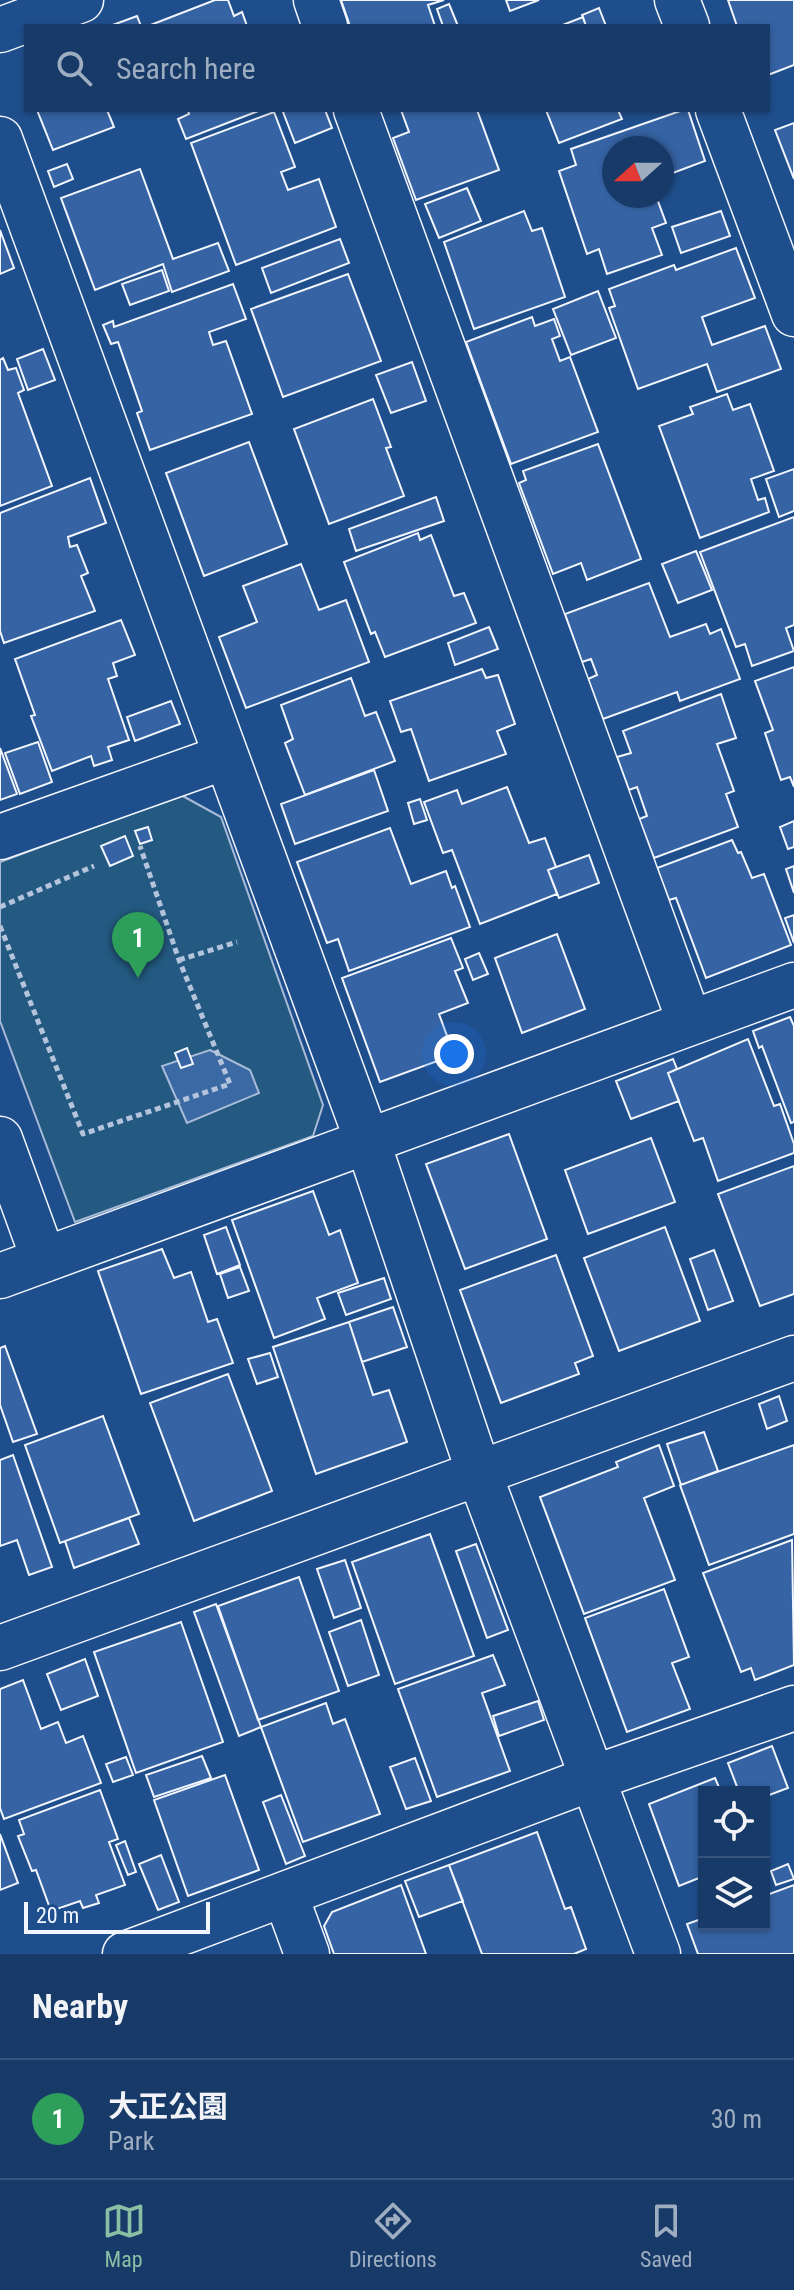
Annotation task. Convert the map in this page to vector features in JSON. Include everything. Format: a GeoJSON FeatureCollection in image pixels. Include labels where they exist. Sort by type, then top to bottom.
{"type":"FeatureCollection","features":[{"type":"Feature","properties":{"kind":"street"},"geometry":{"type":"LineString","coordinates":[[0,30],[81,0]]}},
{"type":"Feature","properties":{"kind":"street"},"geometry":{"type":"LineString","coordinates":[[316,0],[324,24]]}},
{"type":"Feature","properties":{"kind":"street"},"geometry":{"type":"LineString","coordinates":[[677,0],[686,24]]}},
{"type":"Feature","properties":{"kind":"street"},"geometry":{"type":"LineString","coordinates":[[357,112],[690,1023]]}},
{"type":"Feature","properties":{"kind":"street"},"geometry":{"type":"LineString","coordinates":[[719,112],[794,314]]}},
{"type":"Feature","properties":{"kind":"street"},"geometry":{"type":"LineString","coordinates":[[0,139],[367,1140],[479,1473],[658,1954]]}},
{"type":"Feature","properties":{"kind":"street"},"geometry":{"type":"LineString","coordinates":[[0,837],[225,757]]}},
{"type":"Feature","properties":{"kind":"street"},"geometry":{"type":"LineString","coordinates":[[0,1276],[794,985]]}},
{"type":"Feature","properties":{"kind":"street"},"geometry":{"type":"LineString","coordinates":[[0,1139],[44,1260]]}},
{"type":"Feature","properties":{"kind":"street"},"geometry":{"type":"LineString","coordinates":[[0,1648],[794,1358]]}},
{"type":"Feature","properties":{"kind":"street"},"geometry":{"type":"LineString","coordinates":[[125,1954],[593,1778],[794,1708]]}},
{"type":"Feature","properties":{"kind":"street"},"geometry":{"type":"LineString","coordinates":[[285,1894],[307,1954]]}},
{"type":"Feature","properties":{"kind":"path"},"geometry":{"type":"LineString","coordinates":[[0,926],[83,1134],[230,1084],[179,960],[141,846],[127,852]]}},
{"type":"Feature","properties":{"kind":"path"},"geometry":{"type":"LineString","coordinates":[[0,907],[98,864]]}},
{"type":"Feature","properties":{"kind":"shaded area"},"geometry":{"type":"Polygon","coordinates":[[[181,795],[221,817],[323,1105],[313,1136],[75,1222],[0,1021],[0,862],[181,795]]]}},
{"type":"Feature","properties":{"kind":"shaded area"},"geometry":{"type":"Polygon","coordinates":[[[210,1050],[250,1070],[259,1093],[187,1123],[162,1066],[210,1050]]]}},
{"type":"Feature","properties":{"kind":"building"},"geometry":{"type":"Polygon","coordinates":[[[215,0],[228,0],[234,16],[242,12],[246,24],[153,24],[215,0]]]}},
{"type":"Feature","properties":{"kind":"building"},"geometry":{"type":"Polygon","coordinates":[[[341,0],[444,0],[428,5],[434,24],[349,24],[341,0]]]}},
{"type":"Feature","properties":{"kind":"building"},"geometry":{"type":"Polygon","coordinates":[[[506,0],[539,0],[510,11],[506,0]]]}},
{"type":"Feature","properties":{"kind":"building"},"geometry":{"type":"Polygon","coordinates":[[[728,0],[794,0],[794,65],[770,74],[770,24],[736,24],[728,0]]]}},
{"type":"Feature","properties":{"kind":"building"},"geometry":{"type":"Polygon","coordinates":[[[449,4],[457,24],[442,24],[437,9],[449,4]]]}},
{"type":"Feature","properties":{"kind":"building"},"geometry":{"type":"Polygon","coordinates":[[[599,8],[605,24],[585,24],[582,15],[599,8]]]}},
{"type":"Feature","properties":{"kind":"building"},"geometry":{"type":"Polygon","coordinates":[[[137,16],[140,24],[115,24],[137,16]]]}},
{"type":"Feature","properties":{"kind":"building"},"geometry":{"type":"Polygon","coordinates":[[[583,17],[585,24],[565,24],[583,17]]]}},
{"type":"Feature","properties":{"kind":"building"},"geometry":{"type":"Polygon","coordinates":[[[38,112],[108,112],[114,127],[53,150],[38,112]]]}},
{"type":"Feature","properties":{"kind":"building"},"geometry":{"type":"Polygon","coordinates":[[[256,112],[186,139],[178,119],[189,114],[256,112]]]}},
{"type":"Feature","properties":{"kind":"building"},"geometry":{"type":"Polygon","coordinates":[[[274,112],[295,167],[281,172],[288,190],[319,179],[336,227],[236,265],[191,143],[274,112]]]}},
{"type":"Feature","properties":{"kind":"building"},"geometry":{"type":"Polygon","coordinates":[[[283,112],[326,112],[332,128],[295,143],[283,112]]]}},
{"type":"Feature","properties":{"kind":"building"},"geometry":{"type":"Polygon","coordinates":[[[402,112],[478,112],[499,170],[416,200],[393,138],[409,132],[402,112]]]}},
{"type":"Feature","properties":{"kind":"building"},"geometry":{"type":"Polygon","coordinates":[[[547,112],[619,112],[622,119],[559,143],[547,112]]]}},
{"type":"Feature","properties":{"kind":"building"},"geometry":{"type":"Polygon","coordinates":[[[677,112],[689,112],[705,161],[674,173],[674,136],[608,136],[677,112]]]}},
{"type":"Feature","properties":{"kind":"building"},"geometry":{"type":"Polygon","coordinates":[[[794,123],[794,179],[775,130],[794,123]]]}},
{"type":"Feature","properties":{"kind":"building"},"geometry":{"type":"Polygon","coordinates":[[[602,138],[602,208],[660,208],[666,223],[652,228],[662,255],[607,274],[599,249],[587,254],[559,171],[576,165],[571,149],[602,138]]]}},
{"type":"Feature","properties":{"kind":"building"},"geometry":{"type":"Polygon","coordinates":[[[67,164],[73,179],[54,187],[48,171],[67,164]]]}},
{"type":"Feature","properties":{"kind":"building"},"geometry":{"type":"Polygon","coordinates":[[[140,169],[173,259],[218,243],[229,271],[172,292],[163,264],[95,290],[61,198],[140,169]]]}},
{"type":"Feature","properties":{"kind":"building"},"geometry":{"type":"Polygon","coordinates":[[[467,188],[481,221],[439,238],[425,204],[467,188]]]}},
{"type":"Feature","properties":{"kind":"building"},"geometry":{"type":"Polygon","coordinates":[[[524,211],[532,231],[542,228],[565,297],[474,329],[444,242],[524,211]]]}},
{"type":"Feature","properties":{"kind":"building"},"geometry":{"type":"Polygon","coordinates":[[[721,211],[730,236],[681,253],[672,227],[721,211]]]}},
{"type":"Feature","properties":{"kind":"building"},"geometry":{"type":"Polygon","coordinates":[[[0,230],[14,268],[0,274],[0,230]]]}},
{"type":"Feature","properties":{"kind":"building"},"geometry":{"type":"Polygon","coordinates":[[[340,239],[349,263],[271,293],[262,268],[340,239]]]}},
{"type":"Feature","properties":{"kind":"building"},"geometry":{"type":"Polygon","coordinates":[[[736,248],[755,298],[702,317],[712,345],[765,326],[781,369],[717,392],[707,364],[638,389],[609,308],[615,306],[609,289],[674,265],[676,270],[736,248]]]}},
{"type":"Feature","properties":{"kind":"building"},"geometry":{"type":"Polygon","coordinates":[[[162,270],[169,291],[130,305],[122,284],[162,270]]]}},
{"type":"Feature","properties":{"kind":"building"},"geometry":{"type":"Polygon","coordinates":[[[348,274],[381,361],[283,397],[251,309],[348,274]]]}},
{"type":"Feature","properties":{"kind":"building"},"geometry":{"type":"Polygon","coordinates":[[[233,284],[246,319],[209,332],[213,345],[226,341],[252,414],[150,450],[137,413],[142,411],[118,342],[111,344],[103,325],[113,321],[114,327],[233,284]]]}},
{"type":"Feature","properties":{"kind":"building"},"geometry":{"type":"Polygon","coordinates":[[[598,291],[616,338],[571,355],[553,309],[598,291]]]}},
{"type":"Feature","properties":{"kind":"building"},"geometry":{"type":"Polygon","coordinates":[[[532,317],[535,326],[554,319],[560,336],[552,339],[560,361],[570,357],[598,432],[511,464],[466,342],[532,317]]]}},
{"type":"Feature","properties":{"kind":"building"},"geometry":{"type":"Polygon","coordinates":[[[43,349],[55,380],[28,390],[17,359],[43,349]]]}},
{"type":"Feature","properties":{"kind":"building"},"geometry":{"type":"Polygon","coordinates":[[[3,358],[8,370],[16,368],[24,390],[18,393],[52,486],[0,506],[0,360],[3,358]]]}},
{"type":"Feature","properties":{"kind":"building"},"geometry":{"type":"Polygon","coordinates":[[[412,362],[426,401],[391,413],[376,375],[412,362]]]}},
{"type":"Feature","properties":{"kind":"building"},"geometry":{"type":"Polygon","coordinates":[[[727,394],[733,410],[750,404],[774,471],[751,479],[758,500],[765,498],[769,512],[700,538],[659,426],[693,414],[690,407],[727,394]]]}},
{"type":"Feature","properties":{"kind":"building"},"geometry":{"type":"Polygon","coordinates":[[[373,399],[391,447],[386,448],[404,496],[329,524],[294,429],[373,399]]]}},
{"type":"Feature","properties":{"kind":"building"},"geometry":{"type":"Polygon","coordinates":[[[249,442],[287,544],[204,576],[166,473],[249,442]]]}},
{"type":"Feature","properties":{"kind":"building"},"geometry":{"type":"Polygon","coordinates":[[[598,444],[641,559],[587,580],[581,563],[553,574],[519,483],[526,480],[523,471],[598,444]]]}},
{"type":"Feature","properties":{"kind":"building"},"geometry":{"type":"Polygon","coordinates":[[[794,469],[794,511],[779,517],[766,479],[794,469]]]}},
{"type":"Feature","properties":{"kind":"building"},"geometry":{"type":"Polygon","coordinates":[[[90,478],[106,523],[68,537],[70,547],[77,545],[88,573],[81,576],[95,611],[4,643],[0,631],[0,513],[90,478]]]}},
{"type":"Feature","properties":{"kind":"building"},"geometry":{"type":"Polygon","coordinates":[[[436,497],[444,521],[356,551],[349,529],[436,497]]]}},
{"type":"Feature","properties":{"kind":"building"},"geometry":{"type":"Polygon","coordinates":[[[794,517],[794,625],[786,628],[794,651],[752,666],[745,644],[736,647],[700,552],[794,517]]]}},
{"type":"Feature","properties":{"kind":"building"},"geometry":{"type":"Polygon","coordinates":[[[418,533],[420,540],[431,535],[454,596],[464,593],[476,623],[385,657],[375,632],[371,634],[344,562],[418,533]]]}},
{"type":"Feature","properties":{"kind":"building"},"geometry":{"type":"Polygon","coordinates":[[[696,551],[712,590],[678,603],[662,564],[696,551]]]}},
{"type":"Feature","properties":{"kind":"building"},"geometry":{"type":"Polygon","coordinates":[[[301,564],[319,610],[346,600],[369,662],[246,708],[219,637],[257,622],[243,586],[301,564]]]}},
{"type":"Feature","properties":{"kind":"building"},"geometry":{"type":"Polygon","coordinates":[[[649,583],[670,637],[706,624],[710,634],[721,629],[740,679],[680,701],[677,692],[603,719],[588,679],[597,675],[591,659],[582,662],[565,614],[649,583]]]}},
{"type":"Feature","properties":{"kind":"building"},"geometry":{"type":"Polygon","coordinates":[[[121,620],[135,655],[113,663],[117,676],[108,679],[129,740],[108,747],[112,760],[94,766],[91,756],[52,771],[31,716],[35,715],[15,659],[121,620]]]}},
{"type":"Feature","properties":{"kind":"building"},"geometry":{"type":"Polygon","coordinates":[[[489,627],[498,649],[455,665],[448,643],[489,627]]]}},
{"type":"Feature","properties":{"kind":"building"},"geometry":{"type":"Polygon","coordinates":[[[794,667],[794,787],[790,777],[781,780],[765,733],[773,730],[755,681],[794,667]]]}},
{"type":"Feature","properties":{"kind":"building"},"geometry":{"type":"Polygon","coordinates":[[[482,669],[486,678],[498,675],[515,724],[497,731],[506,754],[429,781],[411,729],[401,732],[390,701],[482,669]]]}},
{"type":"Feature","properties":{"kind":"building"},"geometry":{"type":"Polygon","coordinates":[[[351,678],[365,716],[376,712],[395,761],[305,795],[285,743],[293,739],[281,705],[351,678]]]}},
{"type":"Feature","properties":{"kind":"building"},"geometry":{"type":"Polygon","coordinates":[[[721,694],[736,738],[717,744],[734,791],[726,794],[738,827],[654,858],[639,819],[647,816],[637,787],[629,790],[617,757],[631,753],[623,731],[721,694]]]}},
{"type":"Feature","properties":{"kind":"building"},"geometry":{"type":"Polygon","coordinates":[[[171,701],[180,724],[135,741],[127,717],[171,701]]]}},
{"type":"Feature","properties":{"kind":"building"},"geometry":{"type":"Polygon","coordinates":[[[38,742],[52,782],[20,794],[5,753],[38,742]]]}},
{"type":"Feature","properties":{"kind":"building"},"geometry":{"type":"Polygon","coordinates":[[[0,748],[17,794],[0,800],[0,748]]]}},
{"type":"Feature","properties":{"kind":"building"},"geometry":{"type":"Polygon","coordinates":[[[374,770],[388,811],[295,844],[281,804],[374,770]]]}},
{"type":"Feature","properties":{"kind":"building"},"geometry":{"type":"Polygon","coordinates":[[[507,787],[529,843],[545,838],[556,867],[548,870],[557,894],[480,924],[452,850],[443,853],[424,802],[457,790],[462,804],[507,787]]]}},
{"type":"Feature","properties":{"kind":"building"},"geometry":{"type":"Polygon","coordinates":[[[420,799],[427,820],[414,824],[408,803],[420,799]]]}},
{"type":"Feature","properties":{"kind":"building"},"geometry":{"type":"Polygon","coordinates":[[[794,821],[794,847],[788,849],[780,827],[794,821]]]}},
{"type":"Feature","properties":{"kind":"building"},"geometry":{"type":"Polygon","coordinates":[[[148,827],[152,840],[140,844],[135,831],[148,827]]]}},
{"type":"Feature","properties":{"kind":"building"},"geometry":{"type":"Polygon","coordinates":[[[390,828],[411,884],[446,871],[470,927],[349,971],[338,939],[327,943],[297,862],[390,828]]]}},
{"type":"Feature","properties":{"kind":"building"},"geometry":{"type":"Polygon","coordinates":[[[125,836],[133,856],[110,866],[101,846],[125,836]]]}},
{"type":"Feature","properties":{"kind":"building"},"geometry":{"type":"Polygon","coordinates":[[[732,840],[752,878],[764,874],[791,945],[706,978],[676,898],[669,900],[657,868],[732,840]]]}},
{"type":"Feature","properties":{"kind":"building"},"geometry":{"type":"Polygon","coordinates":[[[589,855],[599,883],[559,898],[548,870],[589,855]]]}},
{"type":"Feature","properties":{"kind":"building"},"geometry":{"type":"Polygon","coordinates":[[[794,866],[794,893],[786,869],[794,866]]]}},
{"type":"Feature","properties":{"kind":"building"},"geometry":{"type":"Polygon","coordinates":[[[794,915],[794,943],[785,918],[794,915]]]}},
{"type":"Feature","properties":{"kind":"building"},"geometry":{"type":"Polygon","coordinates":[[[557,934],[585,1009],[522,1033],[495,958],[557,934]]]}},
{"type":"Feature","properties":{"kind":"building"},"geometry":{"type":"Polygon","coordinates":[[[451,938],[463,968],[455,971],[468,1003],[439,1014],[454,1055],[380,1082],[342,978],[451,938]]]}},
{"type":"Feature","properties":{"kind":"building"},"geometry":{"type":"Polygon","coordinates":[[[479,953],[488,974],[473,980],[465,959],[479,953]]]}},
{"type":"Feature","properties":{"kind":"building"},"geometry":{"type":"Polygon","coordinates":[[[790,1017],[794,1026],[794,1122],[791,1123],[762,1046],[759,1048],[753,1031],[790,1017]]]}},
{"type":"Feature","properties":{"kind":"building"},"geometry":{"type":"Polygon","coordinates":[[[748,1039],[774,1106],[780,1104],[794,1144],[794,1153],[718,1181],[703,1138],[694,1141],[668,1073],[748,1039]]]}},
{"type":"Feature","properties":{"kind":"building"},"geometry":{"type":"Polygon","coordinates":[[[187,1048],[193,1064],[181,1068],[175,1053],[187,1048]]]}},
{"type":"Feature","properties":{"kind":"building"},"geometry":{"type":"Polygon","coordinates":[[[673,1059],[677,1069],[668,1073],[679,1101],[631,1119],[616,1081],[673,1059]]]}},
{"type":"Feature","properties":{"kind":"building"},"geometry":{"type":"Polygon","coordinates":[[[509,1134],[547,1239],[465,1269],[426,1164],[509,1134]]]}},
{"type":"Feature","properties":{"kind":"building"},"geometry":{"type":"Polygon","coordinates":[[[651,1138],[675,1202],[588,1234],[565,1170],[651,1138]]]}},
{"type":"Feature","properties":{"kind":"building"},"geometry":{"type":"Polygon","coordinates":[[[794,1166],[794,1294],[760,1306],[718,1194],[794,1166]]]}},
{"type":"Feature","properties":{"kind":"building"},"geometry":{"type":"Polygon","coordinates":[[[313,1191],[329,1235],[340,1230],[358,1283],[317,1298],[325,1319],[274,1338],[232,1220],[313,1191]]]}},
{"type":"Feature","properties":{"kind":"building"},"geometry":{"type":"Polygon","coordinates":[[[226,1227],[240,1265],[217,1274],[204,1235],[226,1227]]]}},
{"type":"Feature","properties":{"kind":"building"},"geometry":{"type":"Polygon","coordinates":[[[665,1227],[700,1321],[619,1351],[584,1258],[665,1227]]]}},
{"type":"Feature","properties":{"kind":"building"},"geometry":{"type":"Polygon","coordinates":[[[162,1249],[174,1278],[191,1272],[208,1322],[217,1319],[233,1363],[141,1394],[98,1271],[162,1249]]]}},
{"type":"Feature","properties":{"kind":"building"},"geometry":{"type":"Polygon","coordinates":[[[714,1250],[733,1301],[708,1310],[690,1259],[714,1250]]]}},
{"type":"Feature","properties":{"kind":"building"},"geometry":{"type":"Polygon","coordinates":[[[556,1255],[593,1356],[575,1363],[579,1374],[501,1403],[460,1290],[556,1255]]]}},
{"type":"Feature","properties":{"kind":"building"},"geometry":{"type":"Polygon","coordinates":[[[240,1267],[249,1291],[228,1298],[220,1274],[240,1267]]]}},
{"type":"Feature","properties":{"kind":"building"},"geometry":{"type":"Polygon","coordinates":[[[384,1278],[391,1299],[346,1315],[338,1293],[384,1278]]]}},
{"type":"Feature","properties":{"kind":"building"},"geometry":{"type":"Polygon","coordinates":[[[393,1307],[407,1347],[362,1362],[349,1322],[393,1307]]]}},
{"type":"Feature","properties":{"kind":"building"},"geometry":{"type":"Polygon","coordinates":[[[349,1322],[373,1395],[389,1390],[407,1442],[316,1474],[273,1347],[349,1322]]]}},
{"type":"Feature","properties":{"kind":"building"},"geometry":{"type":"Polygon","coordinates":[[[5,1346],[37,1434],[13,1442],[0,1405],[0,1348],[5,1346]]]}},
{"type":"Feature","properties":{"kind":"building"},"geometry":{"type":"Polygon","coordinates":[[[270,1353],[278,1377],[257,1384],[248,1359],[270,1353]]]}},
{"type":"Feature","properties":{"kind":"building"},"geometry":{"type":"Polygon","coordinates":[[[228,1374],[272,1491],[194,1521],[150,1403],[228,1374]]]}},
{"type":"Feature","properties":{"kind":"building"},"geometry":{"type":"Polygon","coordinates":[[[779,1396],[787,1421],[767,1429],[759,1404],[779,1396]]]}},
{"type":"Feature","properties":{"kind":"building"},"geometry":{"type":"Polygon","coordinates":[[[103,1416],[139,1514],[60,1543],[25,1445],[103,1416]]]}},
{"type":"Feature","properties":{"kind":"building"},"geometry":{"type":"Polygon","coordinates":[[[704,1432],[718,1471],[681,1485],[667,1444],[704,1432]]]}},
{"type":"Feature","properties":{"kind":"building"},"geometry":{"type":"Polygon","coordinates":[[[659,1445],[674,1486],[644,1498],[675,1580],[584,1614],[540,1497],[618,1467],[616,1462],[659,1445]]]}},
{"type":"Feature","properties":{"kind":"building"},"geometry":{"type":"Polygon","coordinates":[[[794,1445],[794,1534],[709,1565],[680,1485],[794,1445]]]}},
{"type":"Feature","properties":{"kind":"building"},"geometry":{"type":"Polygon","coordinates":[[[13,1455],[52,1567],[29,1575],[17,1540],[0,1546],[0,1460],[13,1455]]]}},
{"type":"Feature","properties":{"kind":"building"},"geometry":{"type":"Polygon","coordinates":[[[129,1518],[139,1544],[74,1568],[65,1541],[129,1518]]]}},
{"type":"Feature","properties":{"kind":"building"},"geometry":{"type":"Polygon","coordinates":[[[430,1534],[474,1656],[395,1684],[352,1562],[430,1534]]]}},
{"type":"Feature","properties":{"kind":"building"},"geometry":{"type":"Polygon","coordinates":[[[792,1540],[794,1665],[755,1680],[751,1668],[741,1672],[703,1573],[792,1540]]]}},
{"type":"Feature","properties":{"kind":"building"},"geometry":{"type":"Polygon","coordinates":[[[476,1544],[508,1630],[487,1638],[456,1551],[476,1544]]]}},
{"type":"Feature","properties":{"kind":"building"},"geometry":{"type":"Polygon","coordinates":[[[345,1560],[361,1608],[334,1618],[317,1569],[345,1560]]]}},
{"type":"Feature","properties":{"kind":"building"},"geometry":{"type":"Polygon","coordinates":[[[299,1577],[339,1691],[258,1720],[218,1606],[299,1577]]]}},
{"type":"Feature","properties":{"kind":"building"},"geometry":{"type":"Polygon","coordinates":[[[664,1589],[689,1657],[672,1663],[690,1709],[627,1732],[585,1618],[664,1589]]]}},
{"type":"Feature","properties":{"kind":"building"},"geometry":{"type":"Polygon","coordinates":[[[216,1604],[261,1727],[239,1736],[194,1612],[216,1604]]]}},
{"type":"Feature","properties":{"kind":"building"},"geometry":{"type":"Polygon","coordinates":[[[361,1620],[379,1675],[348,1686],[329,1632],[361,1620]]]}},
{"type":"Feature","properties":{"kind":"building"},"geometry":{"type":"Polygon","coordinates":[[[181,1622],[223,1742],[136,1773],[94,1652],[181,1622]]]}},
{"type":"Feature","properties":{"kind":"building"},"geometry":{"type":"Polygon","coordinates":[[[493,1655],[505,1685],[482,1693],[510,1771],[437,1797],[398,1689],[493,1655]]]}},
{"type":"Feature","properties":{"kind":"building"},"geometry":{"type":"Polygon","coordinates":[[[85,1659],[98,1696],[61,1710],[47,1674],[85,1659]]]}},
{"type":"Feature","properties":{"kind":"building"},"geometry":{"type":"Polygon","coordinates":[[[23,1680],[41,1729],[58,1722],[66,1743],[83,1736],[101,1783],[4,1819],[0,1808],[0,1689],[23,1680]]]}},
{"type":"Feature","properties":{"kind":"building"},"geometry":{"type":"Polygon","coordinates":[[[538,1701],[544,1720],[499,1736],[493,1716],[538,1701]]]}},
{"type":"Feature","properties":{"kind":"building"},"geometry":{"type":"Polygon","coordinates":[[[326,1703],[333,1724],[345,1719],[380,1814],[303,1842],[261,1727],[326,1703]]]}},
{"type":"Feature","properties":{"kind":"building"},"geometry":{"type":"Polygon","coordinates":[[[772,1746],[788,1788],[770,1795],[770,1786],[737,1786],[728,1763],[772,1746]]]}},
{"type":"Feature","properties":{"kind":"building"},"geometry":{"type":"Polygon","coordinates":[[[202,1756],[211,1778],[154,1797],[146,1775],[202,1756]]]}},
{"type":"Feature","properties":{"kind":"building"},"geometry":{"type":"Polygon","coordinates":[[[126,1757],[133,1775],[113,1782],[106,1764],[126,1757]]]}},
{"type":"Feature","properties":{"kind":"building"},"geometry":{"type":"Polygon","coordinates":[[[415,1758],[431,1801],[406,1809],[390,1767],[415,1758]]]}},
{"type":"Feature","properties":{"kind":"building"},"geometry":{"type":"Polygon","coordinates":[[[225,1775],[259,1870],[188,1896],[154,1800],[225,1775]]]}},
{"type":"Feature","properties":{"kind":"building"},"geometry":{"type":"Polygon","coordinates":[[[715,1778],[718,1786],[698,1786],[698,1878],[679,1886],[649,1804],[715,1778]]]}},
{"type":"Feature","properties":{"kind":"building"},"geometry":{"type":"Polygon","coordinates":[[[100,1790],[118,1839],[109,1842],[125,1885],[96,1895],[99,1903],[83,1908],[80,1901],[51,1911],[36,1870],[32,1871],[18,1836],[24,1834],[19,1820],[100,1790]]]}},
{"type":"Feature","properties":{"kind":"building"},"geometry":{"type":"Polygon","coordinates":[[[281,1795],[305,1856],[286,1864],[263,1802],[281,1795]]]}},
{"type":"Feature","properties":{"kind":"building"},"geometry":{"type":"Polygon","coordinates":[[[537,1832],[565,1909],[571,1907],[586,1949],[574,1954],[482,1954],[449,1865],[537,1832]]]}},
{"type":"Feature","properties":{"kind":"building"},"geometry":{"type":"Polygon","coordinates":[[[0,1834],[18,1883],[0,1890],[0,1834]]]}},
{"type":"Feature","properties":{"kind":"building"},"geometry":{"type":"Polygon","coordinates":[[[125,1841],[136,1872],[128,1875],[116,1845],[125,1841]]]}},
{"type":"Feature","properties":{"kind":"building"},"geometry":{"type":"Polygon","coordinates":[[[161,1855],[179,1902],[158,1910],[139,1864],[161,1855]]]}},
{"type":"Feature","properties":{"kind":"building"},"geometry":{"type":"Polygon","coordinates":[[[788,1864],[794,1879],[776,1885],[771,1871],[788,1864]]]}},
{"type":"Feature","properties":{"kind":"building"},"geometry":{"type":"Polygon","coordinates":[[[449,1865],[463,1901],[419,1917],[405,1881],[449,1865]]]}},
{"type":"Feature","properties":{"kind":"building"},"geometry":{"type":"Polygon","coordinates":[[[401,1885],[426,1954],[334,1954],[324,1926],[332,1912],[401,1885]]]}},
{"type":"Feature","properties":{"kind":"building"},"geometry":{"type":"Polygon","coordinates":[[[794,1885],[794,1954],[698,1954],[687,1924],[698,1920],[698,1930],[770,1930],[770,1894],[794,1885]]]}},
{"type":"Feature","properties":{"kind":"place","name":"大正公園"},"geometry":{"type":"Point","coordinates":[138,978]}}]}
